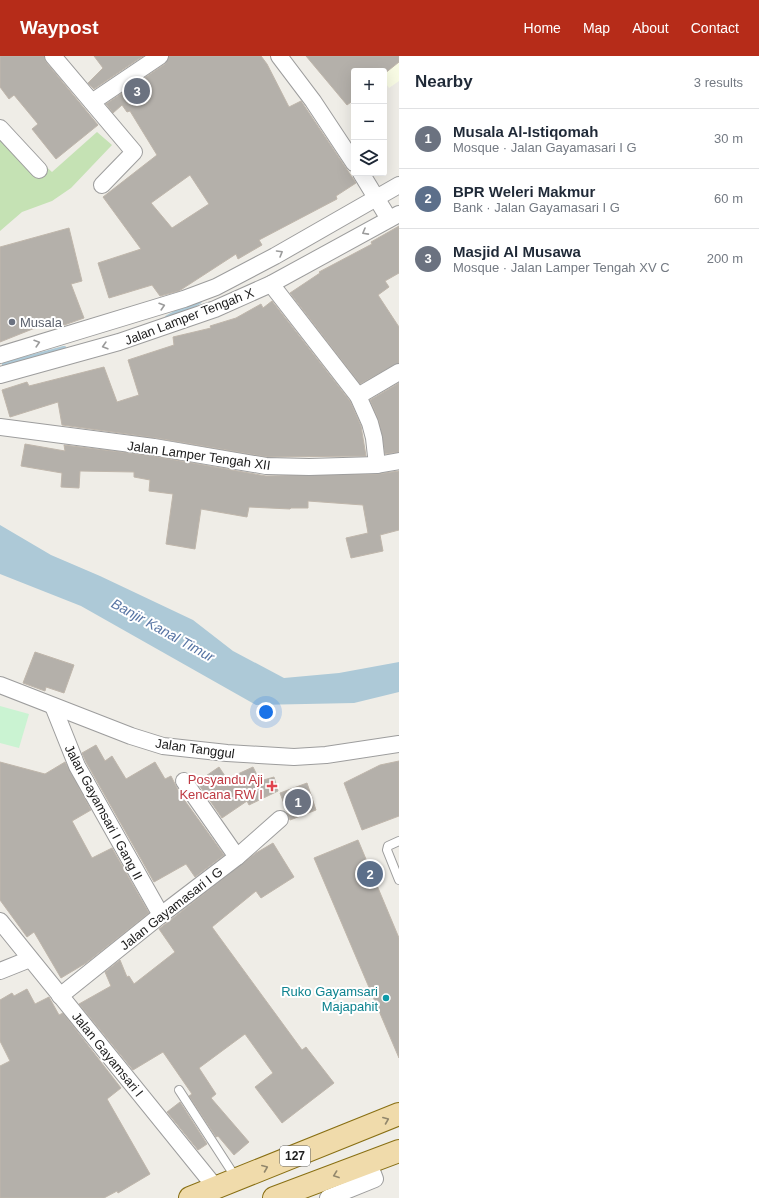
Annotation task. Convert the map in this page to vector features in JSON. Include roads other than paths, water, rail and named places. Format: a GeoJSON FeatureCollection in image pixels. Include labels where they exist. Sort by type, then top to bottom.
{"type":"FeatureCollection","features":[{"type":"Feature","properties":{"kind":"main road","name":"127"},"geometry":{"type":"LineString","coordinates":[[190,1198],[399,1114]]}},
{"type":"Feature","properties":{"kind":"main road","name":"127"},"geometry":{"type":"LineString","coordinates":[[274,1198],[399,1151]]}},
{"type":"Feature","properties":{"kind":"street"},"geometry":{"type":"LineString","coordinates":[[53,56],[134,152],[102,185]]}},
{"type":"Feature","properties":{"kind":"street"},"geometry":{"type":"LineString","coordinates":[[92,102],[160,56]]}},
{"type":"Feature","properties":{"kind":"street"},"geometry":{"type":"LineString","coordinates":[[279,56],[313,101],[351,158]]}},
{"type":"Feature","properties":{"kind":"street"},"geometry":{"type":"LineString","coordinates":[[0,128],[39,170]]}},
{"type":"Feature","properties":{"kind":"street"},"geometry":{"type":"LineString","coordinates":[[363,176],[386,209]]}},
{"type":"Feature","properties":{"kind":"street","name":"Jalan Lamper Tengah X"},"geometry":{"type":"LineString","coordinates":[[0,375],[64,358],[140,335],[215,309],[272,284],[386,209],[399,185]]}},
{"type":"Feature","properties":{"kind":"street","name":"Jalan Lamper Tengah X"},"geometry":{"type":"LineString","coordinates":[[0,354],[184,299],[216,287],[275,256],[386,209]]}},
{"type":"Feature","properties":{"kind":"street"},"geometry":{"type":"LineString","coordinates":[[272,284],[358,396],[365,408],[373,433],[377,465]]}},
{"type":"Feature","properties":{"kind":"street"},"geometry":{"type":"LineString","coordinates":[[358,396],[399,372]]}},
{"type":"Feature","properties":{"kind":"street","name":"Jalan Lamper Tengah XII"},"geometry":{"type":"LineString","coordinates":[[0,427],[154,447],[266,466],[309,467],[377,465],[399,462]]}},
{"type":"Feature","properties":{"kind":"street","name":"Jalan Tanggul"},"geometry":{"type":"LineString","coordinates":[[0,685],[131,736],[163,746],[227,754],[294,757],[326,755],[399,744]]}},
{"type":"Feature","properties":{"kind":"street","name":"Jalan Gayamsari I Gang II"},"geometry":{"type":"LineString","coordinates":[[53,706],[77,766],[161,915]]}},
{"type":"Feature","properties":{"kind":"street"},"geometry":{"type":"LineString","coordinates":[[184,781],[237,857]]}},
{"type":"Feature","properties":{"kind":"street","name":"Jalan Gayamasari I G"},"geometry":{"type":"LineString","coordinates":[[60,996],[161,915],[237,857],[280,819]]}},
{"type":"Feature","properties":{"kind":"street","name":"Jalan Gayamsari I"},"geometry":{"type":"LineString","coordinates":[[0,921],[216,1188]]}},
{"type":"Feature","properties":{"kind":"street"},"geometry":{"type":"LineString","coordinates":[[0,971],[30,959]]}},
{"type":"Feature","properties":{"kind":"street"},"geometry":{"type":"LineString","coordinates":[[328,1198],[375,1179],[369,1163]]}},
{"type":"Feature","properties":{"kind":"lane"},"geometry":{"type":"LineString","coordinates":[[399,841],[388,846],[387,850],[399,880]]}},
{"type":"Feature","properties":{"kind":"lane"},"geometry":{"type":"LineString","coordinates":[[179,1090],[237,1179]]}},
{"type":"Feature","properties":{"kind":"water","name":"Banjir Kanal Timur"},"geometry":{"type":"Polygon","coordinates":[[[0,525],[51,555],[100,576],[193,620],[233,651],[284,678],[339,673],[399,662],[399,692],[354,703],[256,705],[81,606],[0,574],[0,525]]]}},
{"type":"Feature","properties":{"kind":"waterway"},"geometry":{"type":"LineString","coordinates":[[168,318],[199,301]]}},
{"type":"Feature","properties":{"kind":"waterway"},"geometry":{"type":"LineString","coordinates":[[5,365],[64,349]]}},
{"type":"Feature","properties":{"kind":"place","name":"Masjid Al Musawa"},"geometry":{"type":"Point","coordinates":[137,91]}},
{"type":"Feature","properties":{"kind":"place","name":"Musala"},"geometry":{"type":"Point","coordinates":[12,322]}},
{"type":"Feature","properties":{"kind":"place","name":"Posyandu Aji Kencana RW I"},"geometry":{"type":"Point","coordinates":[272,786]}},
{"type":"Feature","properties":{"kind":"place","name":"Musala Al-Istiqomah"},"geometry":{"type":"Point","coordinates":[298,802]}},
{"type":"Feature","properties":{"kind":"place","name":"BPR Weleri Makmur"},"geometry":{"type":"Point","coordinates":[370,874]}},
{"type":"Feature","properties":{"kind":"place","name":"Ruko Gayamsari Majapahit"},"geometry":{"type":"Point","coordinates":[386,998]}}]}
